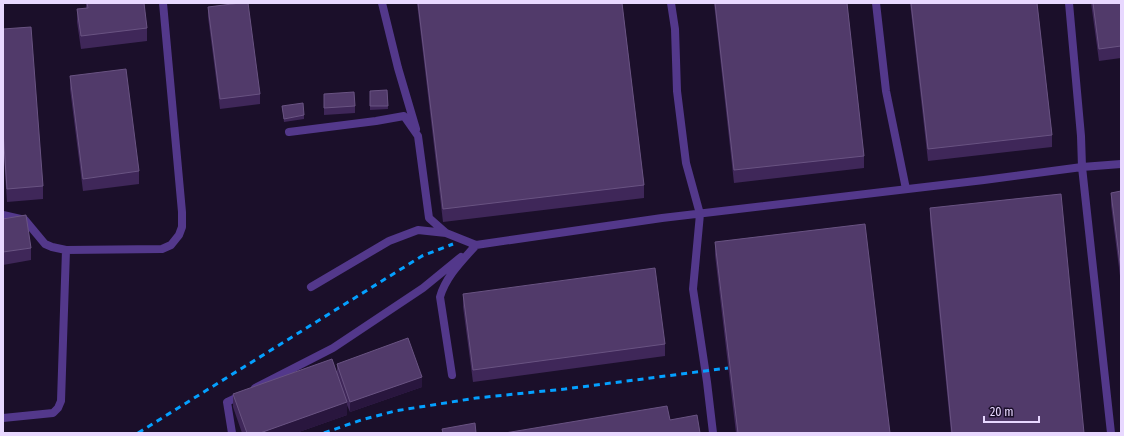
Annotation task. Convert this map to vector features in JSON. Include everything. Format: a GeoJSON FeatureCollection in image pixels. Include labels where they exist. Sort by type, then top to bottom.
{"type":"FeatureCollection","features":[{"type":"Feature","properties":{"kind":"lane"},"geometry":{"type":"LineString","coordinates":[[3,216],[25,220],[45,244],[66,250],[162,249],[171,245],[179,235],[182,227],[180,181],[163,3]]}},
{"type":"Feature","properties":{"kind":"lane"},"geometry":{"type":"LineString","coordinates":[[382,3],[398,68],[418,136],[429,218],[446,232],[476,245]]}},
{"type":"Feature","properties":{"kind":"lane"},"geometry":{"type":"LineString","coordinates":[[671,3],[675,29],[677,91],[686,163],[700,214],[693,289],[713,433]]}},
{"type":"Feature","properties":{"kind":"lane"},"geometry":{"type":"LineString","coordinates":[[876,3],[886,91],[906,189]]}},
{"type":"Feature","properties":{"kind":"lane"},"geometry":{"type":"LineString","coordinates":[[1069,3],[1081,136],[1082,167],[1112,433]]}},
{"type":"Feature","properties":{"kind":"lane"},"geometry":{"type":"LineString","coordinates":[[289,132],[404,116],[418,136]]}},
{"type":"Feature","properties":{"kind":"lane"},"geometry":{"type":"LineString","coordinates":[[232,433],[227,402],[333,348],[422,288],[476,245],[700,214],[1082,167],[1121,164]]}},
{"type":"Feature","properties":{"kind":"lane"},"geometry":{"type":"LineString","coordinates":[[311,287],[389,241],[418,230],[446,232]]}},
{"type":"Feature","properties":{"kind":"lane"},"geometry":{"type":"LineString","coordinates":[[452,375],[440,297],[443,286],[449,276],[476,245]]}},
{"type":"Feature","properties":{"kind":"lane"},"geometry":{"type":"LineString","coordinates":[[3,418],[53,413],[62,401],[66,250]]}},
{"type":"Feature","properties":{"kind":"building"},"geometry":{"type":"Polygon","coordinates":[[[87,3],[144,3],[147,28],[81,36],[77,9],[88,8],[87,3]]]}},
{"type":"Feature","properties":{"kind":"building"},"geometry":{"type":"Polygon","coordinates":[[[248,3],[260,94],[220,99],[208,7],[248,3]]]}},
{"type":"Feature","properties":{"kind":"building"},"geometry":{"type":"Polygon","coordinates":[[[418,3],[622,3],[644,185],[443,209],[418,3]]]}},
{"type":"Feature","properties":{"kind":"building"},"geometry":{"type":"Polygon","coordinates":[[[715,3],[847,3],[864,156],[734,170],[715,3]]]}},
{"type":"Feature","properties":{"kind":"building"},"geometry":{"type":"Polygon","coordinates":[[[911,3],[1037,3],[1052,135],[928,149],[911,3]]]}},
{"type":"Feature","properties":{"kind":"building"},"geometry":{"type":"Polygon","coordinates":[[[1093,3],[1121,3],[1121,46],[1099,49],[1093,3]]]}},
{"type":"Feature","properties":{"kind":"building"},"geometry":{"type":"Polygon","coordinates":[[[31,27],[43,186],[7,189],[3,131],[3,29],[31,27]]]}},
{"type":"Feature","properties":{"kind":"building"},"geometry":{"type":"Polygon","coordinates":[[[126,69],[139,171],[83,179],[70,76],[126,69]]]}},
{"type":"Feature","properties":{"kind":"building"},"geometry":{"type":"Polygon","coordinates":[[[387,90],[388,106],[370,106],[370,91],[387,90]]]}},
{"type":"Feature","properties":{"kind":"building"},"geometry":{"type":"Polygon","coordinates":[[[354,92],[355,106],[324,108],[324,94],[354,92]]]}},
{"type":"Feature","properties":{"kind":"building"},"geometry":{"type":"Polygon","coordinates":[[[303,103],[304,115],[284,119],[282,106],[303,103]]]}},
{"type":"Feature","properties":{"kind":"building"},"geometry":{"type":"Polygon","coordinates":[[[1121,191],[1121,271],[1111,193],[1121,191]]]}},
{"type":"Feature","properties":{"kind":"building"},"geometry":{"type":"Polygon","coordinates":[[[1061,194],[1084,433],[952,433],[930,208],[1061,194]]]}},
{"type":"Feature","properties":{"kind":"building"},"geometry":{"type":"Polygon","coordinates":[[[26,215],[31,248],[3,252],[3,219],[26,215]]]}},
{"type":"Feature","properties":{"kind":"building"},"geometry":{"type":"Polygon","coordinates":[[[865,224],[890,433],[738,433],[715,242],[865,224]]]}},
{"type":"Feature","properties":{"kind":"building"},"geometry":{"type":"Polygon","coordinates":[[[655,268],[665,344],[473,370],[463,294],[655,268]]]}},
{"type":"Feature","properties":{"kind":"building"},"geometry":{"type":"Polygon","coordinates":[[[408,338],[422,377],[350,402],[337,364],[408,338]]]}},
{"type":"Feature","properties":{"kind":"building"},"geometry":{"type":"Polygon","coordinates":[[[332,359],[347,402],[260,433],[247,433],[233,394],[332,359]]]}},
{"type":"Feature","properties":{"kind":"building"},"geometry":{"type":"Polygon","coordinates":[[[667,406],[670,420],[697,415],[700,433],[505,433],[667,406]]]}},
{"type":"Feature","properties":{"kind":"building"},"geometry":{"type":"Polygon","coordinates":[[[475,423],[476,433],[443,433],[442,429],[475,423]]]}},
{"type":"Feature","properties":{"kind":"railway"},"geometry":{"type":"LineString","coordinates":[[138,433],[422,256],[453,244]]}},
{"type":"Feature","properties":{"kind":"railway"},"geometry":{"type":"LineString","coordinates":[[324,433],[361,420],[395,411],[476,398],[565,389],[728,368]]}}]}
